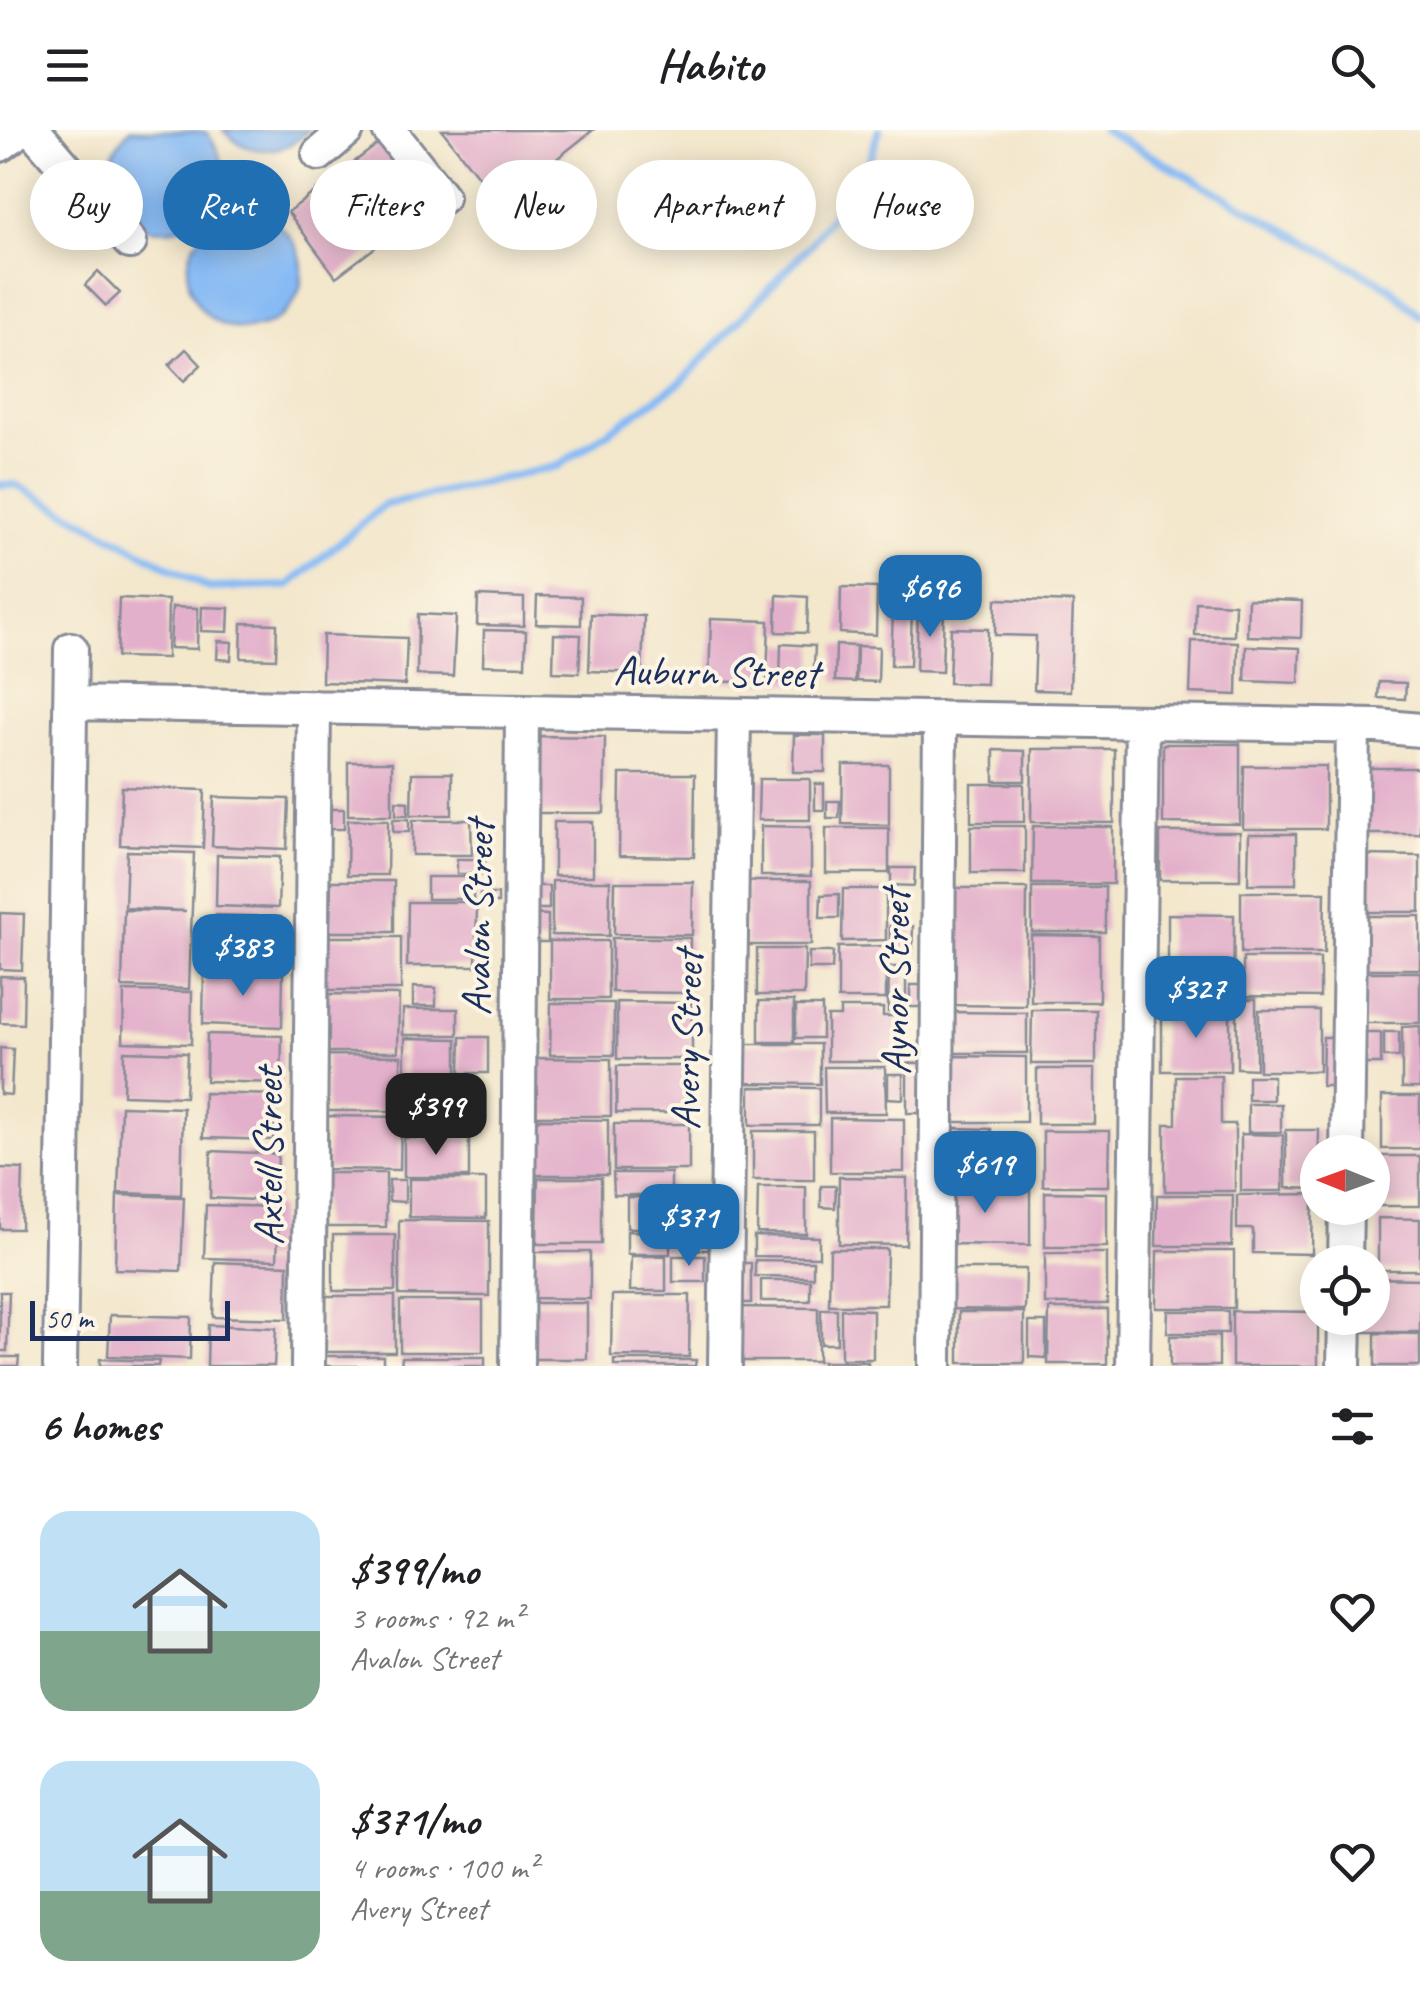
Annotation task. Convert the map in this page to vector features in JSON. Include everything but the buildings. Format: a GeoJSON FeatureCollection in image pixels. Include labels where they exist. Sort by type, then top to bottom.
{"type":"FeatureCollection","features":[{"type":"Feature","properties":{"kind":"street"},"geometry":{"type":"LineString","coordinates":[[0,145],[20,130]]}},
{"type":"Feature","properties":{"kind":"street"},"geometry":{"type":"LineString","coordinates":[[33,130],[59,160]]}},
{"type":"Feature","properties":{"kind":"street"},"geometry":{"type":"LineString","coordinates":[[318,154],[346,130]]}},
{"type":"Feature","properties":{"kind":"street"},"geometry":{"type":"LineString","coordinates":[[389,130],[413,160]]}},
{"type":"Feature","properties":{"kind":"street"},"geometry":{"type":"LineString","coordinates":[[60,1366],[71,649]]}},
{"type":"Feature","properties":{"kind":"street","name":"Auburn Street"},"geometry":{"type":"LineString","coordinates":[[70,703],[1353,725],[1420,730]]}},
{"type":"Feature","properties":{"kind":"street","name":"Axtell Street"},"geometry":{"type":"LineString","coordinates":[[308,1366],[314,707]]}},
{"type":"Feature","properties":{"kind":"street","name":"Avalon Street"},"geometry":{"type":"LineString","coordinates":[[516,1366],[522,711]]}},
{"type":"Feature","properties":{"kind":"street","name":"Avery Street"},"geometry":{"type":"LineString","coordinates":[[725,1366],[734,715]]}},
{"type":"Feature","properties":{"kind":"street","name":"Aynor Street"},"geometry":{"type":"LineString","coordinates":[[934,1366],[940,718]]}},
{"type":"Feature","properties":{"kind":"street"},"geometry":{"type":"LineString","coordinates":[[1134,1366],[1142,722]]}},
{"type":"Feature","properties":{"kind":"street"},"geometry":{"type":"LineString","coordinates":[[1347,1135],[1353,725]]}},
{"type":"Feature","properties":{"kind":"street"},"geometry":{"type":"LineString","coordinates":[[1344,1335],[1344,1366]]}},
{"type":"Feature","properties":{"kind":"water"},"geometry":{"type":"Polygon","coordinates":[[[130,130],[206,132],[220,160],[163,160],[161,230],[143,226],[143,160],[112,160],[130,130]]]}},
{"type":"Feature","properties":{"kind":"water"},"geometry":{"type":"Polygon","coordinates":[[[223,130],[309,130],[288,145],[266,150],[243,145],[223,130]]]}},
{"type":"Feature","properties":{"kind":"water"},"geometry":{"type":"Polygon","coordinates":[[[290,238],[301,261],[301,283],[292,304],[277,319],[256,328],[234,328],[213,319],[198,304],[189,283],[192,250],[290,250],[290,238]]]}},
{"type":"Feature","properties":{"kind":"waterway"},"geometry":{"type":"LineString","coordinates":[[0,485],[16,485],[208,588],[288,586],[384,505],[558,466],[681,382],[811,244],[870,160],[879,130]]}},
{"type":"Feature","properties":{"kind":"waterway"},"geometry":{"type":"LineString","coordinates":[[1104,130],[1389,287],[1420,316]]}}]}
